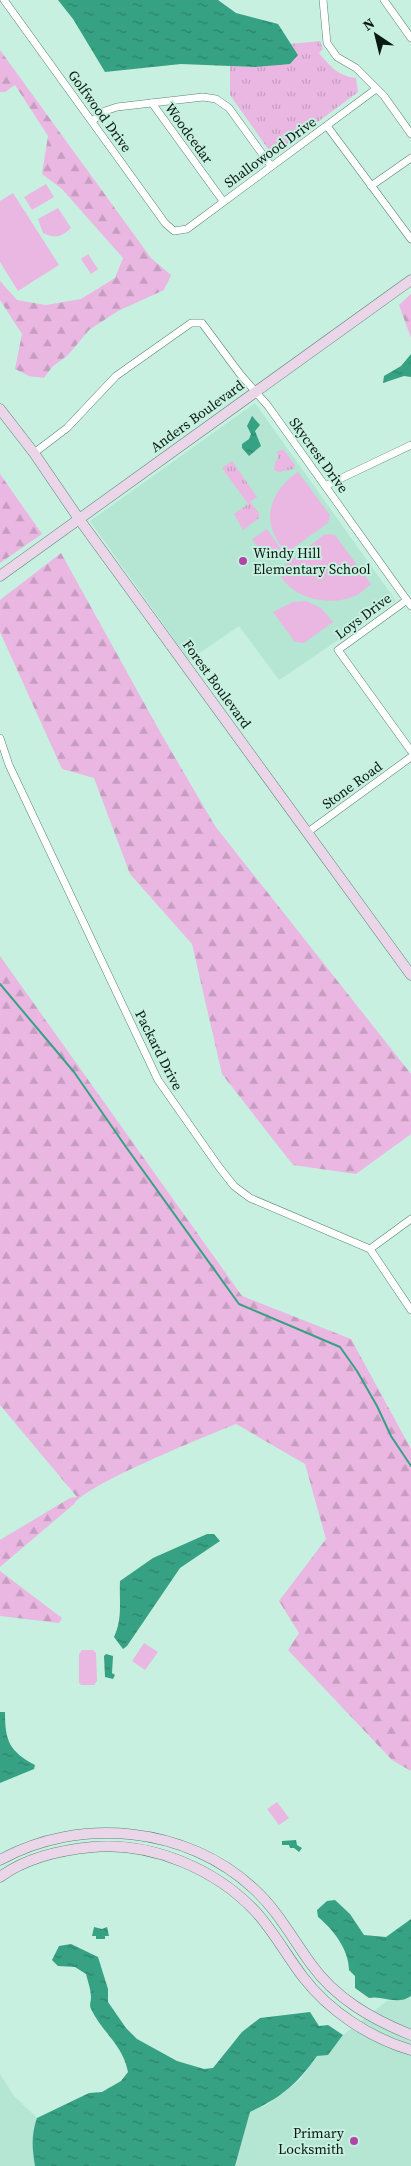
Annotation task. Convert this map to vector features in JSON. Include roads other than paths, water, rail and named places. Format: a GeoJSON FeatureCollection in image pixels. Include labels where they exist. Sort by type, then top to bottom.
{"type":"FeatureCollection","features":[{"type":"Feature","properties":{"kind":"street","name":"Golfwood Drive"},"geometry":{"type":"LineString","coordinates":[[4,0],[165,223],[174,232],[178,232]]}},
{"type":"Feature","properties":{"kind":"street"},"geometry":{"type":"LineString","coordinates":[[323,0],[327,43],[337,56],[356,68],[376,89],[411,134]]}},
{"type":"Feature","properties":{"kind":"street"},"geometry":{"type":"LineString","coordinates":[[384,0],[411,38]]}},
{"type":"Feature","properties":{"kind":"street","name":"Shallowood Drive"},"geometry":{"type":"LineString","coordinates":[[178,232],[188,229],[223,201],[376,89]]}},
{"type":"Feature","properties":{"kind":"street"},"geometry":{"type":"LineString","coordinates":[[92,121],[110,108],[202,97],[216,99],[232,112],[271,166]]}},
{"type":"Feature","properties":{"kind":"street","name":"Woodcedar"},"geometry":{"type":"LineString","coordinates":[[152,103],[223,201]]}},
{"type":"Feature","properties":{"kind":"street"},"geometry":{"type":"LineString","coordinates":[[327,126],[371,186],[410,234]]}},
{"type":"Feature","properties":{"kind":"street"},"geometry":{"type":"LineString","coordinates":[[371,186],[411,158]]}},
{"type":"Feature","properties":{"kind":"street","name":"Anders Boulevard"},"geometry":{"type":"LineString","coordinates":[[0,576],[411,280]]}},
{"type":"Feature","properties":{"kind":"street","name":"Skycrest Drive"},"geometry":{"type":"LineString","coordinates":[[34,453],[67,428],[116,376],[191,323],[202,323],[268,406],[409,602]]}},
{"type":"Feature","properties":{"kind":"street","name":"Forest Boulevard"},"geometry":{"type":"LineString","coordinates":[[0,409],[34,453],[79,519],[411,975]]}},
{"type":"Feature","properties":{"kind":"street"},"geometry":{"type":"LineString","coordinates":[[325,486],[411,445]]}},
{"type":"Feature","properties":{"kind":"street","name":"Loys Drive"},"geometry":{"type":"LineString","coordinates":[[409,602],[338,650],[411,752]]}},
{"type":"Feature","properties":{"kind":"street","name":"Packard Drive"},"geometry":{"type":"LineString","coordinates":[[0,738],[9,765],[158,1080],[187,1123],[234,1186],[250,1198],[370,1249]]}},
{"type":"Feature","properties":{"kind":"street","name":"Stone Road"},"geometry":{"type":"LineString","coordinates":[[308,832],[411,757]]}},
{"type":"Feature","properties":{"kind":"street"},"geometry":{"type":"LineString","coordinates":[[411,1219],[370,1249],[411,1310]]}},
{"type":"Feature","properties":{"kind":"street"},"geometry":{"type":"LineString","coordinates":[[0,1860],[20,1850],[56,1838],[89,1833],[118,1833],[162,1840],[208,1857],[253,1887],[277,1914],[312,1965],[346,2001],[380,2022],[411,2035]]}},
{"type":"Feature","properties":{"kind":"street"},"geometry":{"type":"LineString","coordinates":[[104,1846],[105,1833]]}},
{"type":"Feature","properties":{"kind":"street"},"geometry":{"type":"LineString","coordinates":[[118,1833],[118,1847]]}},
{"type":"Feature","properties":{"kind":"street"},"geometry":{"type":"LineString","coordinates":[[0,1877],[18,1866],[39,1858],[68,1850],[104,1846],[166,1856],[195,1867],[234,1892],[247,1903],[266,1923],[305,1979],[334,2008],[365,2030],[395,2046],[411,2049]]}},
{"type":"Feature","properties":{"kind":"street"},"geometry":{"type":"LineString","coordinates":[[266,1923],[277,1914]]}},
{"type":"Feature","properties":{"kind":"water"},"geometry":{"type":"Polygon","coordinates":[[[58,0],[218,0],[236,13],[278,24],[298,55],[290,64],[255,67],[181,64],[105,72],[73,19],[58,0]]]}},
{"type":"Feature","properties":{"kind":"water"},"geometry":{"type":"Polygon","coordinates":[[[411,354],[411,377],[404,376],[383,383],[384,376],[401,366],[411,354]]]}},
{"type":"Feature","properties":{"kind":"water"},"geometry":{"type":"Polygon","coordinates":[[[252,416],[260,425],[255,431],[261,446],[249,456],[242,448],[242,444],[249,439],[251,434],[247,426],[252,416]]]}},
{"type":"Feature","properties":{"kind":"water"},"geometry":{"type":"Polygon","coordinates":[[[207,1534],[214,1534],[220,1541],[180,1568],[127,1646],[123,1649],[114,1637],[120,1616],[120,1581],[153,1558],[207,1534]]]}},
{"type":"Feature","properties":{"kind":"water"},"geometry":{"type":"Polygon","coordinates":[[[106,1654],[113,1656],[112,1673],[115,1675],[113,1679],[105,1677],[104,1656],[106,1654]]]}},
{"type":"Feature","properties":{"kind":"water"},"geometry":{"type":"Polygon","coordinates":[[[0,1712],[5,1712],[6,1731],[10,1744],[19,1755],[35,1765],[34,1769],[0,1783],[0,1712]]]}},
{"type":"Feature","properties":{"kind":"water"},"geometry":{"type":"Polygon","coordinates":[[[296,1840],[297,1845],[302,1848],[299,1852],[294,1848],[290,1848],[289,1845],[282,1845],[282,1841],[296,1840]]]}},
{"type":"Feature","properties":{"kind":"water"},"geometry":{"type":"Polygon","coordinates":[[[335,1900],[350,1914],[364,1935],[386,1937],[411,1919],[411,1996],[401,2000],[369,1998],[355,1988],[355,1976],[349,1970],[346,1955],[339,1940],[318,1917],[317,1910],[327,1901],[335,1900]]]}},
{"type":"Feature","properties":{"kind":"water"},"geometry":{"type":"Polygon","coordinates":[[[94,1927],[102,1929],[107,1927],[109,1936],[105,1936],[105,1939],[96,1939],[96,1936],[92,1936],[94,1927]]]}},
{"type":"Feature","properties":{"kind":"water"},"geometry":{"type":"Polygon","coordinates":[[[71,1944],[98,1957],[108,1989],[108,2002],[126,2028],[137,2039],[177,2061],[204,2069],[213,2068],[242,2032],[260,2018],[310,2012],[319,2026],[328,2025],[343,2035],[328,2055],[317,2056],[288,2089],[250,2112],[235,2166],[35,2166],[33,2142],[37,2118],[89,2093],[102,2092],[121,2081],[128,2072],[122,2054],[91,2009],[91,1997],[86,1974],[75,1967],[58,1966],[52,1960],[59,1946],[71,1944]]]}},
{"type":"Feature","properties":{"kind":"waterway"},"geometry":{"type":"LineString","coordinates":[[0,984],[74,1072],[239,1304],[340,1347],[357,1371],[391,1436],[411,1466]]}},
{"type":"Feature","properties":{"kind":"place","name":"Windy Hill Elementary School"},"geometry":{"type":"Point","coordinates":[243,561]}},
{"type":"Feature","properties":{"kind":"place","name":"Primary Locksmith"},"geometry":{"type":"Point","coordinates":[354,2141]}}]}
